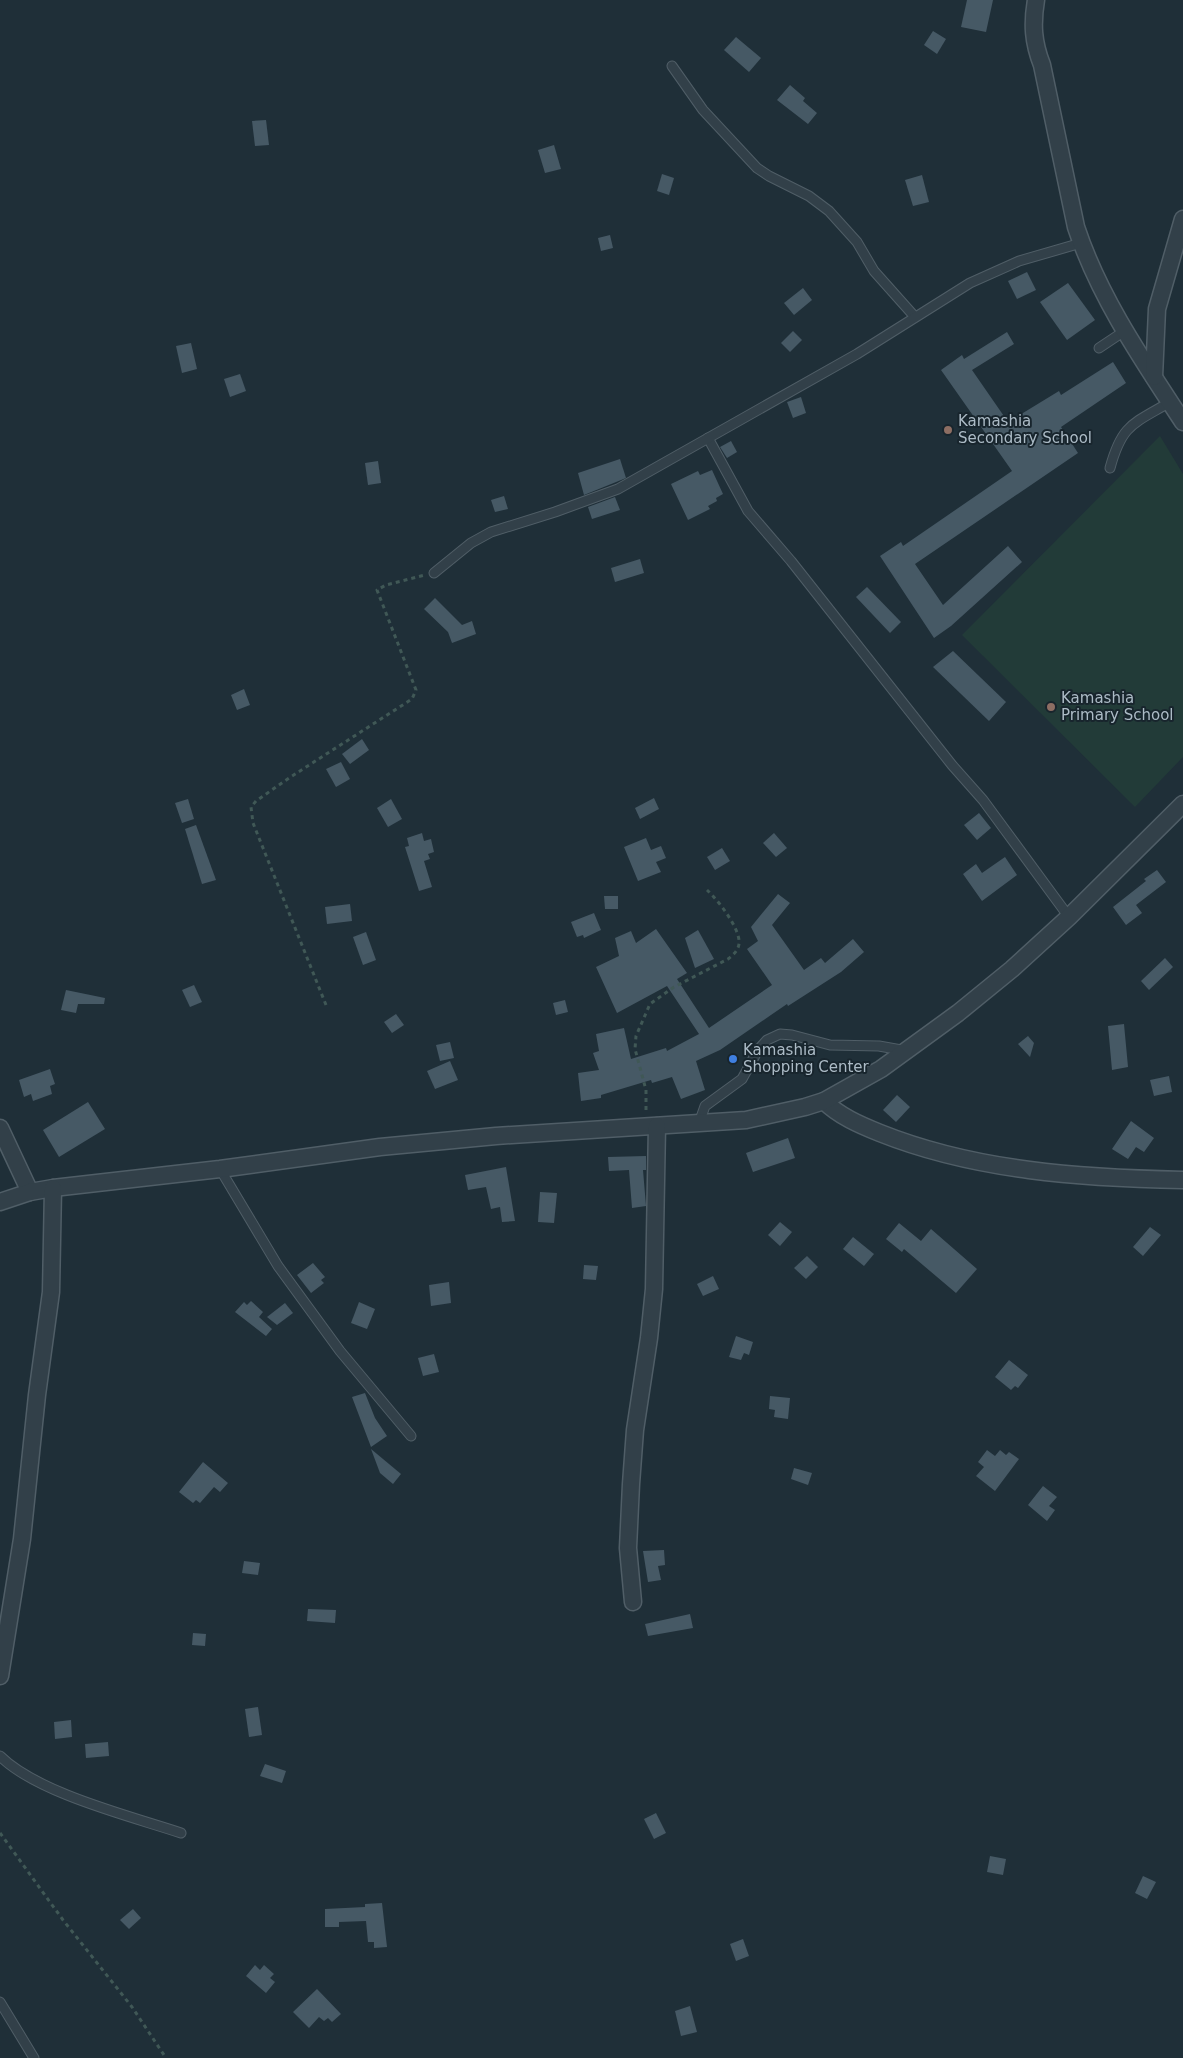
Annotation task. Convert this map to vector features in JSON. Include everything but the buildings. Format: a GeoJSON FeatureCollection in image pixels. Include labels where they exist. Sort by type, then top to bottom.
{"type":"FeatureCollection","features":[{"type":"Feature","properties":{"kind":"street"},"geometry":{"type":"LineString","coordinates":[[1036,0],[1033,34],[1035,48],[1042,65],[1081,243],[1096,276],[1126,330],[1183,422]]}},
{"type":"Feature","properties":{"kind":"street"},"geometry":{"type":"LineString","coordinates":[[1154,377],[1157,309],[1183,218]]}},
{"type":"Feature","properties":{"kind":"street"},"geometry":{"type":"LineString","coordinates":[[0,1202],[30,1192],[53,1188],[220,1169],[380,1147],[700,1123],[768,1116],[824,1100],[881,1069],[908,1051],[1012,969],[1069,917],[1183,804]]}},
{"type":"Feature","properties":{"kind":"street"},"geometry":{"type":"LineString","coordinates":[[824,1100],[840,1114],[864,1127],[895,1140],[944,1154],[1036,1170],[1086,1176],[1183,1180]]}},
{"type":"Feature","properties":{"kind":"street"},"geometry":{"type":"LineString","coordinates":[[633,1602],[628,1548],[630,1493],[635,1430],[649,1338],[654,1289],[652,1126]]}},
{"type":"Feature","properties":{"kind":"street"},"geometry":{"type":"LineString","coordinates":[[0,1128],[30,1192]]}},
{"type":"Feature","properties":{"kind":"street"},"geometry":{"type":"LineString","coordinates":[[0,1676],[22,1539],[37,1394],[51,1292],[53,1188]]}},
{"type":"Feature","properties":{"kind":"lane"},"geometry":{"type":"LineString","coordinates":[[672,66],[703,110],[757,168],[809,196],[828,212],[857,242],[880,277],[914,317]]}},
{"type":"Feature","properties":{"kind":"lane"},"geometry":{"type":"LineString","coordinates":[[434,573],[471,543],[491,532],[555,512],[618,489],[857,354],[970,283],[1020,261],[1081,243]]}},
{"type":"Feature","properties":{"kind":"lane"},"geometry":{"type":"LineString","coordinates":[[1099,348],[1126,330]]}},
{"type":"Feature","properties":{"kind":"lane"},"geometry":{"type":"LineString","coordinates":[[1110,468],[1117,443],[1122,434],[1133,424],[1170,402]]}},
{"type":"Feature","properties":{"kind":"lane"},"geometry":{"type":"LineString","coordinates":[[708,438],[748,512],[791,561],[952,765],[984,800],[1069,917]]}},
{"type":"Feature","properties":{"kind":"lane"},"geometry":{"type":"LineString","coordinates":[[700,1123],[705,1106],[742,1079],[758,1050],[767,1040],[780,1034],[792,1035],[830,1045],[886,1047],[908,1051]]}},
{"type":"Feature","properties":{"kind":"lane"},"geometry":{"type":"LineString","coordinates":[[220,1169],[278,1266],[340,1351],[411,1436]]}},
{"type":"Feature","properties":{"kind":"lane"},"geometry":{"type":"LineString","coordinates":[[0,1756],[8,1764],[45,1786],[181,1833]]}},
{"type":"Feature","properties":{"kind":"lane"},"geometry":{"type":"LineString","coordinates":[[0,2002],[34,2058]]}},
{"type":"Feature","properties":{"kind":"path"},"geometry":{"type":"LineString","coordinates":[[326,1005],[253,823],[252,807],[256,800],[412,699],[416,690],[377,590],[386,585],[434,573]]}},
{"type":"Feature","properties":{"kind":"path"},"geometry":{"type":"LineString","coordinates":[[652,1126],[646,1090],[635,1049],[636,1036],[650,1004],[674,988],[728,959],[736,953],[739,945],[735,928],[717,899],[706,890]]}},
{"type":"Feature","properties":{"kind":"path"},"geometry":{"type":"LineString","coordinates":[[0,1834],[63,1920],[132,2007],[166,2058]]}},
{"type":"Feature","properties":{"kind":"green space"},"geometry":{"type":"Polygon","coordinates":[[[1160,436],[1183,474],[1183,757],[1135,807],[962,635],[1160,436]]]}},
{"type":"Feature","properties":{"kind":"place","name":"Kamashia Secondary School"},"geometry":{"type":"Point","coordinates":[948,430]}},
{"type":"Feature","properties":{"kind":"place","name":"Kamashia Primary School"},"geometry":{"type":"Point","coordinates":[1051,707]}},
{"type":"Feature","properties":{"kind":"place","name":"Kamashia Shopping Center"},"geometry":{"type":"Point","coordinates":[733,1059]}}]}
